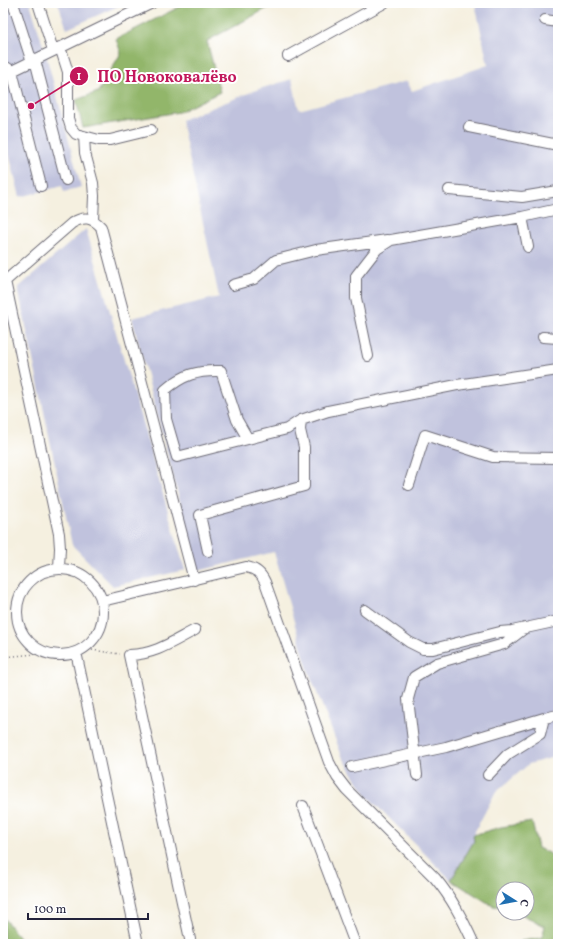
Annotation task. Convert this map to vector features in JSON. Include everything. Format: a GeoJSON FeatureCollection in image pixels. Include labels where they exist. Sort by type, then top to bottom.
{"type":"FeatureCollection","features":[{"type":"Feature","properties":{"kind":"street"},"geometry":{"type":"LineString","coordinates":[[13,3],[30,56],[35,60],[66,180]]}},
{"type":"Feature","properties":{"kind":"street"},"geometry":{"type":"LineString","coordinates":[[38,3],[56,49],[68,72],[68,118],[71,128],[80,135],[99,140],[110,140],[151,130]]}},
{"type":"Feature","properties":{"kind":"street"},"geometry":{"type":"LineString","coordinates":[[41,186],[6,66],[35,60],[152,3]]}},
{"type":"Feature","properties":{"kind":"street"},"geometry":{"type":"LineString","coordinates":[[288,56],[384,3]]}},
{"type":"Feature","properties":{"kind":"street"},"geometry":{"type":"LineString","coordinates":[[545,20],[558,22]]}},
{"type":"Feature","properties":{"kind":"street"},"geometry":{"type":"LineString","coordinates":[[469,127],[558,145]]}},
{"type":"Feature","properties":{"kind":"street"},"geometry":{"type":"LineString","coordinates":[[80,135],[93,183],[93,220]]}},
{"type":"Feature","properties":{"kind":"street"},"geometry":{"type":"LineString","coordinates":[[449,190],[522,197],[558,191]]}},
{"type":"Feature","properties":{"kind":"street"},"geometry":{"type":"LineString","coordinates":[[233,285],[254,279],[276,260],[316,250],[391,240],[522,217],[558,209]]}},
{"type":"Feature","properties":{"kind":"street"},"geometry":{"type":"LineString","coordinates":[[522,217],[528,247]]}},
{"type":"Feature","properties":{"kind":"street"},"geometry":{"type":"LineString","coordinates":[[59,568],[59,534],[4,282],[72,223],[79,219],[88,218],[93,220],[101,228],[194,580]]}},
{"type":"Feature","properties":{"kind":"street"},"geometry":{"type":"LineString","coordinates":[[368,356],[356,298],[356,276],[377,249],[391,240]]}},
{"type":"Feature","properties":{"kind":"street"},"geometry":{"type":"LineString","coordinates":[[543,337],[558,338]]}},
{"type":"Feature","properties":{"kind":"street"},"geometry":{"type":"LineString","coordinates":[[248,439],[236,420],[221,371],[204,370],[177,380],[165,390],[166,418],[177,457],[248,439],[286,429],[301,420],[328,411],[457,385],[558,370]]}},
{"type":"Feature","properties":{"kind":"street"},"geometry":{"type":"LineString","coordinates":[[208,551],[200,515],[304,486],[304,447],[300,430],[301,420]]}},
{"type":"Feature","properties":{"kind":"street"},"geometry":{"type":"LineString","coordinates":[[409,485],[425,435],[493,457],[558,458]]}},
{"type":"Feature","properties":{"kind":"street"},"geometry":{"type":"LineString","coordinates":[[102,601],[246,567],[258,571],[262,576],[329,762],[337,777],[347,790],[435,878],[461,916],[474,944]]}},
{"type":"Feature","properties":{"kind":"street"},"geometry":{"type":"LineString","coordinates":[[59,568],[78,572],[94,584],[102,601],[103,620],[96,636],[79,651],[61,655],[47,653],[32,645],[21,631],[17,614],[19,597],[28,582],[42,572],[59,568]]}},
{"type":"Feature","properties":{"kind":"street"},"geometry":{"type":"LineString","coordinates":[[365,610],[408,642],[423,649],[433,649],[500,632],[512,631],[558,621]]}},
{"type":"Feature","properties":{"kind":"street"},"geometry":{"type":"LineString","coordinates":[[417,775],[408,699],[414,677],[437,663],[504,644],[525,628]]}},
{"type":"Feature","properties":{"kind":"street"},"geometry":{"type":"LineString","coordinates":[[191,944],[129,655],[142,655],[154,652],[195,630]]}},
{"type":"Feature","properties":{"kind":"street"},"geometry":{"type":"LineString","coordinates":[[79,651],[138,944]]}},
{"type":"Feature","properties":{"kind":"street"},"geometry":{"type":"LineString","coordinates":[[352,766],[446,747],[558,715]]}},
{"type":"Feature","properties":{"kind":"street"},"geometry":{"type":"LineString","coordinates":[[488,775],[508,754],[540,734],[544,718]]}},
{"type":"Feature","properties":{"kind":"street"},"geometry":{"type":"LineString","coordinates":[[303,806],[355,944]]}},
{"type":"Feature","properties":{"kind":"path"},"geometry":{"type":"LineString","coordinates":[[79,651],[129,655]]}},
{"type":"Feature","properties":{"kind":"path"},"geometry":{"type":"LineString","coordinates":[[3,657],[47,653]]}},
{"type":"Feature","properties":{"kind":"shaded area"},"geometry":{"type":"Polygon","coordinates":[[[3,3],[30,3],[46,55],[81,187],[64,192],[62,186],[20,197],[3,130],[3,3]]]}},
{"type":"Feature","properties":{"kind":"shaded area"},"geometry":{"type":"Polygon","coordinates":[[[58,3],[125,3],[67,29],[58,3]]]}},
{"type":"Feature","properties":{"kind":"shaded area"},"geometry":{"type":"Polygon","coordinates":[[[475,3],[558,3],[558,756],[529,764],[495,793],[473,835],[474,841],[451,880],[367,796],[342,756],[308,670],[274,552],[198,571],[132,318],[219,297],[181,120],[259,89],[292,79],[299,110],[407,81],[412,91],[488,65],[475,3]]]}},
{"type":"Feature","properties":{"kind":"shaded area"},"geometry":{"type":"Polygon","coordinates":[[[86,229],[185,570],[113,586],[72,545],[18,288],[86,229]]]}},
{"type":"Feature","properties":{"kind":"green space"},"geometry":{"type":"Polygon","coordinates":[[[187,3],[277,3],[207,41],[220,92],[179,112],[83,128],[76,100],[98,92],[121,53],[116,39],[187,3]]]}},
{"type":"Feature","properties":{"kind":"green space"},"geometry":{"type":"Polygon","coordinates":[[[532,822],[538,848],[558,858],[558,944],[524,944],[521,941],[542,938],[545,926],[535,921],[535,881],[495,881],[495,906],[451,880],[474,841],[473,835],[501,827],[532,822]]]}},
{"type":"Feature","properties":{"kind":"green space"},"geometry":{"type":"Polygon","coordinates":[[[3,917],[18,936],[21,944],[3,944],[3,917]]]}},
{"type":"Feature","properties":{"kind":"place","name":"ПО Новоковалёво"},"geometry":{"type":"Point","coordinates":[31,106]}}]}
